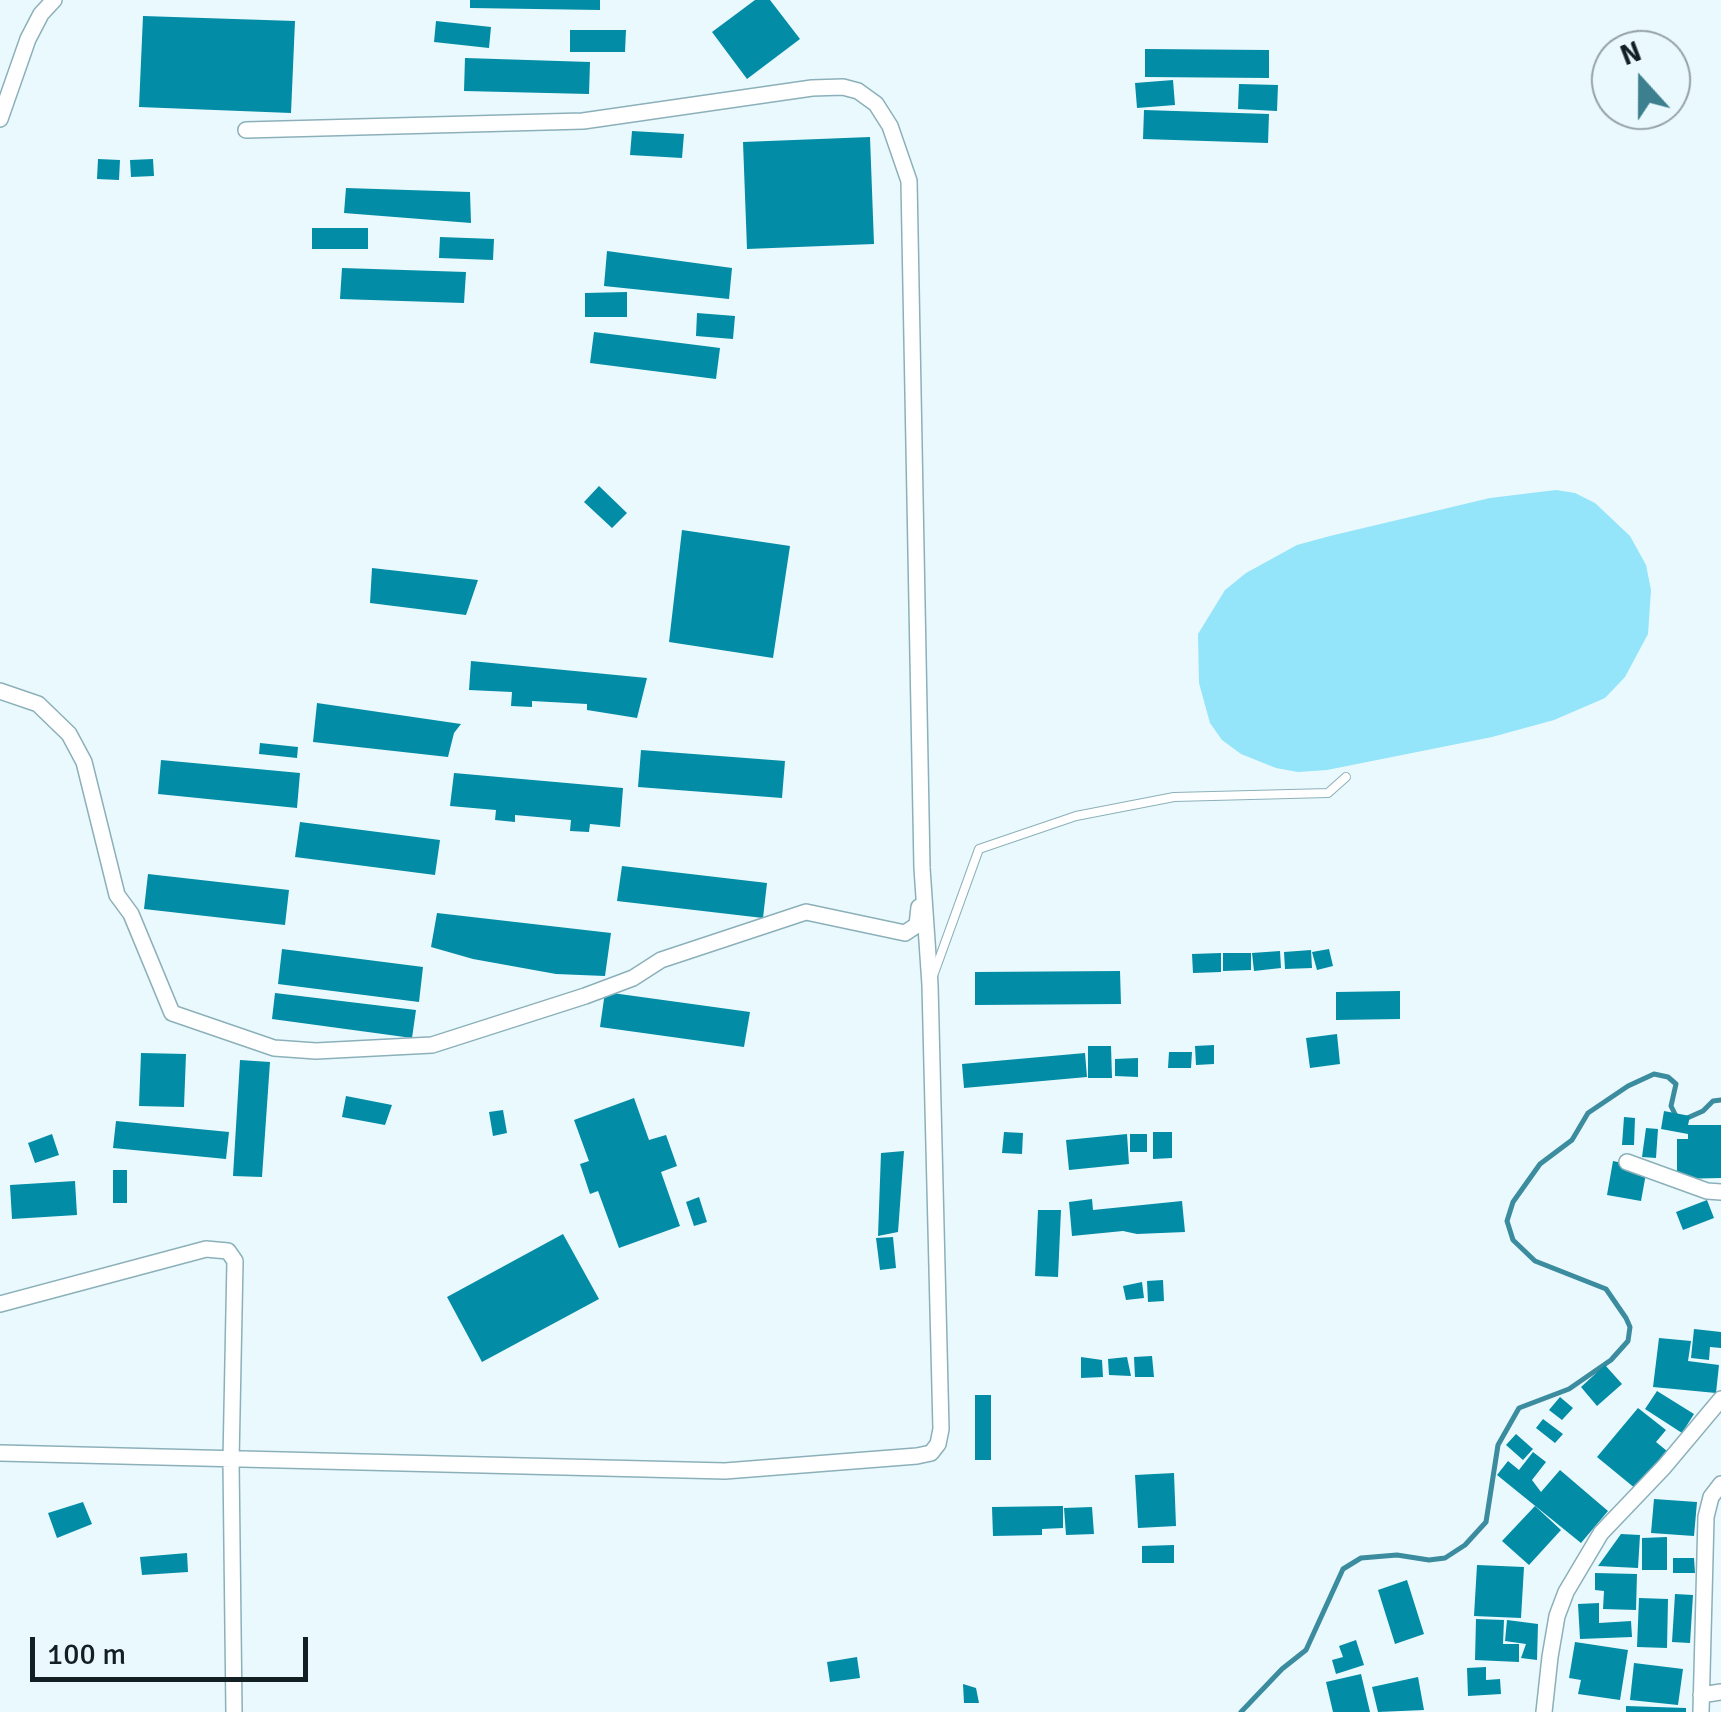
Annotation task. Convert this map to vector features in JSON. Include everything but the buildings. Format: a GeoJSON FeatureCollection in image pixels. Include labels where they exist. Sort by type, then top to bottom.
{"type":"FeatureCollection","features":[{"type":"Feature","properties":{"kind":"street"},"geometry":{"type":"LineString","coordinates":[[0,118],[28,39],[40,14],[54,0]]}},
{"type":"Feature","properties":{"kind":"street"},"geometry":{"type":"LineString","coordinates":[[0,1453],[724,1471],[932,1454],[941,1429],[930,985],[922,868],[909,181],[890,126],[876,104],[858,91],[828,87],[583,120],[246,130]]}},
{"type":"Feature","properties":{"kind":"street"},"geometry":{"type":"LineString","coordinates":[[0,691],[38,704],[69,734],[84,762],[117,895],[131,914],[172,1013],[274,1048],[316,1051],[432,1045],[584,996],[633,978],[662,960],[806,912],[905,932],[918,925],[922,868]]}},
{"type":"Feature","properties":{"kind":"street"},"geometry":{"type":"LineString","coordinates":[[1628,1162],[1708,1192],[1721,1192]]}},
{"type":"Feature","properties":{"kind":"street"},"geometry":{"type":"LineString","coordinates":[[0,1304],[206,1250],[228,1251],[236,1261],[232,1461],[234,1712]]}},
{"type":"Feature","properties":{"kind":"street"},"geometry":{"type":"LineString","coordinates":[[1544,1712],[1557,1616],[1566,1592],[1601,1533],[1721,1399]]}},
{"type":"Feature","properties":{"kind":"street"},"geometry":{"type":"LineString","coordinates":[[1701,1712],[1706,1517],[1711,1497],[1721,1484]]}},
{"type":"Feature","properties":{"kind":"street"},"geometry":{"type":"LineString","coordinates":[[1701,1694],[1721,1692]]}},
{"type":"Feature","properties":{"kind":"lane"},"geometry":{"type":"LineString","coordinates":[[930,985],[978,849],[1076,816],[1174,797],[1328,793],[1346,777]]}},
{"type":"Feature","properties":{"kind":"shaded area"},"geometry":{"type":"Polygon","coordinates":[[[1556,490],[1575,493],[1595,503],[1630,536],[1646,565],[1651,590],[1648,634],[1625,677],[1605,698],[1554,720],[1492,737],[1327,770],[1298,772],[1276,768],[1241,754],[1222,740],[1210,723],[1199,683],[1198,634],[1225,590],[1246,573],[1297,545],[1330,536],[1490,498],[1556,490]]]}},
{"type":"Feature","properties":{"kind":"waterway"},"geometry":{"type":"LineString","coordinates":[[1241,1712],[1306,1650],[1343,1569],[1361,1558],[1445,1558],[1465,1545],[1486,1522],[1498,1445],[1519,1408],[1569,1389],[1611,1360],[1628,1341],[1630,1327],[1606,1289],[1535,1261],[1513,1240],[1507,1221],[1513,1202],[1540,1164],[1572,1140],[1588,1113],[1628,1086],[1654,1074],[1668,1077],[1676,1084],[1671,1106],[1676,1116]]}},
{"type":"Feature","properties":{"kind":"waterway"},"geometry":{"type":"LineString","coordinates":[[1685,1119],[1721,1100]]}}]}
